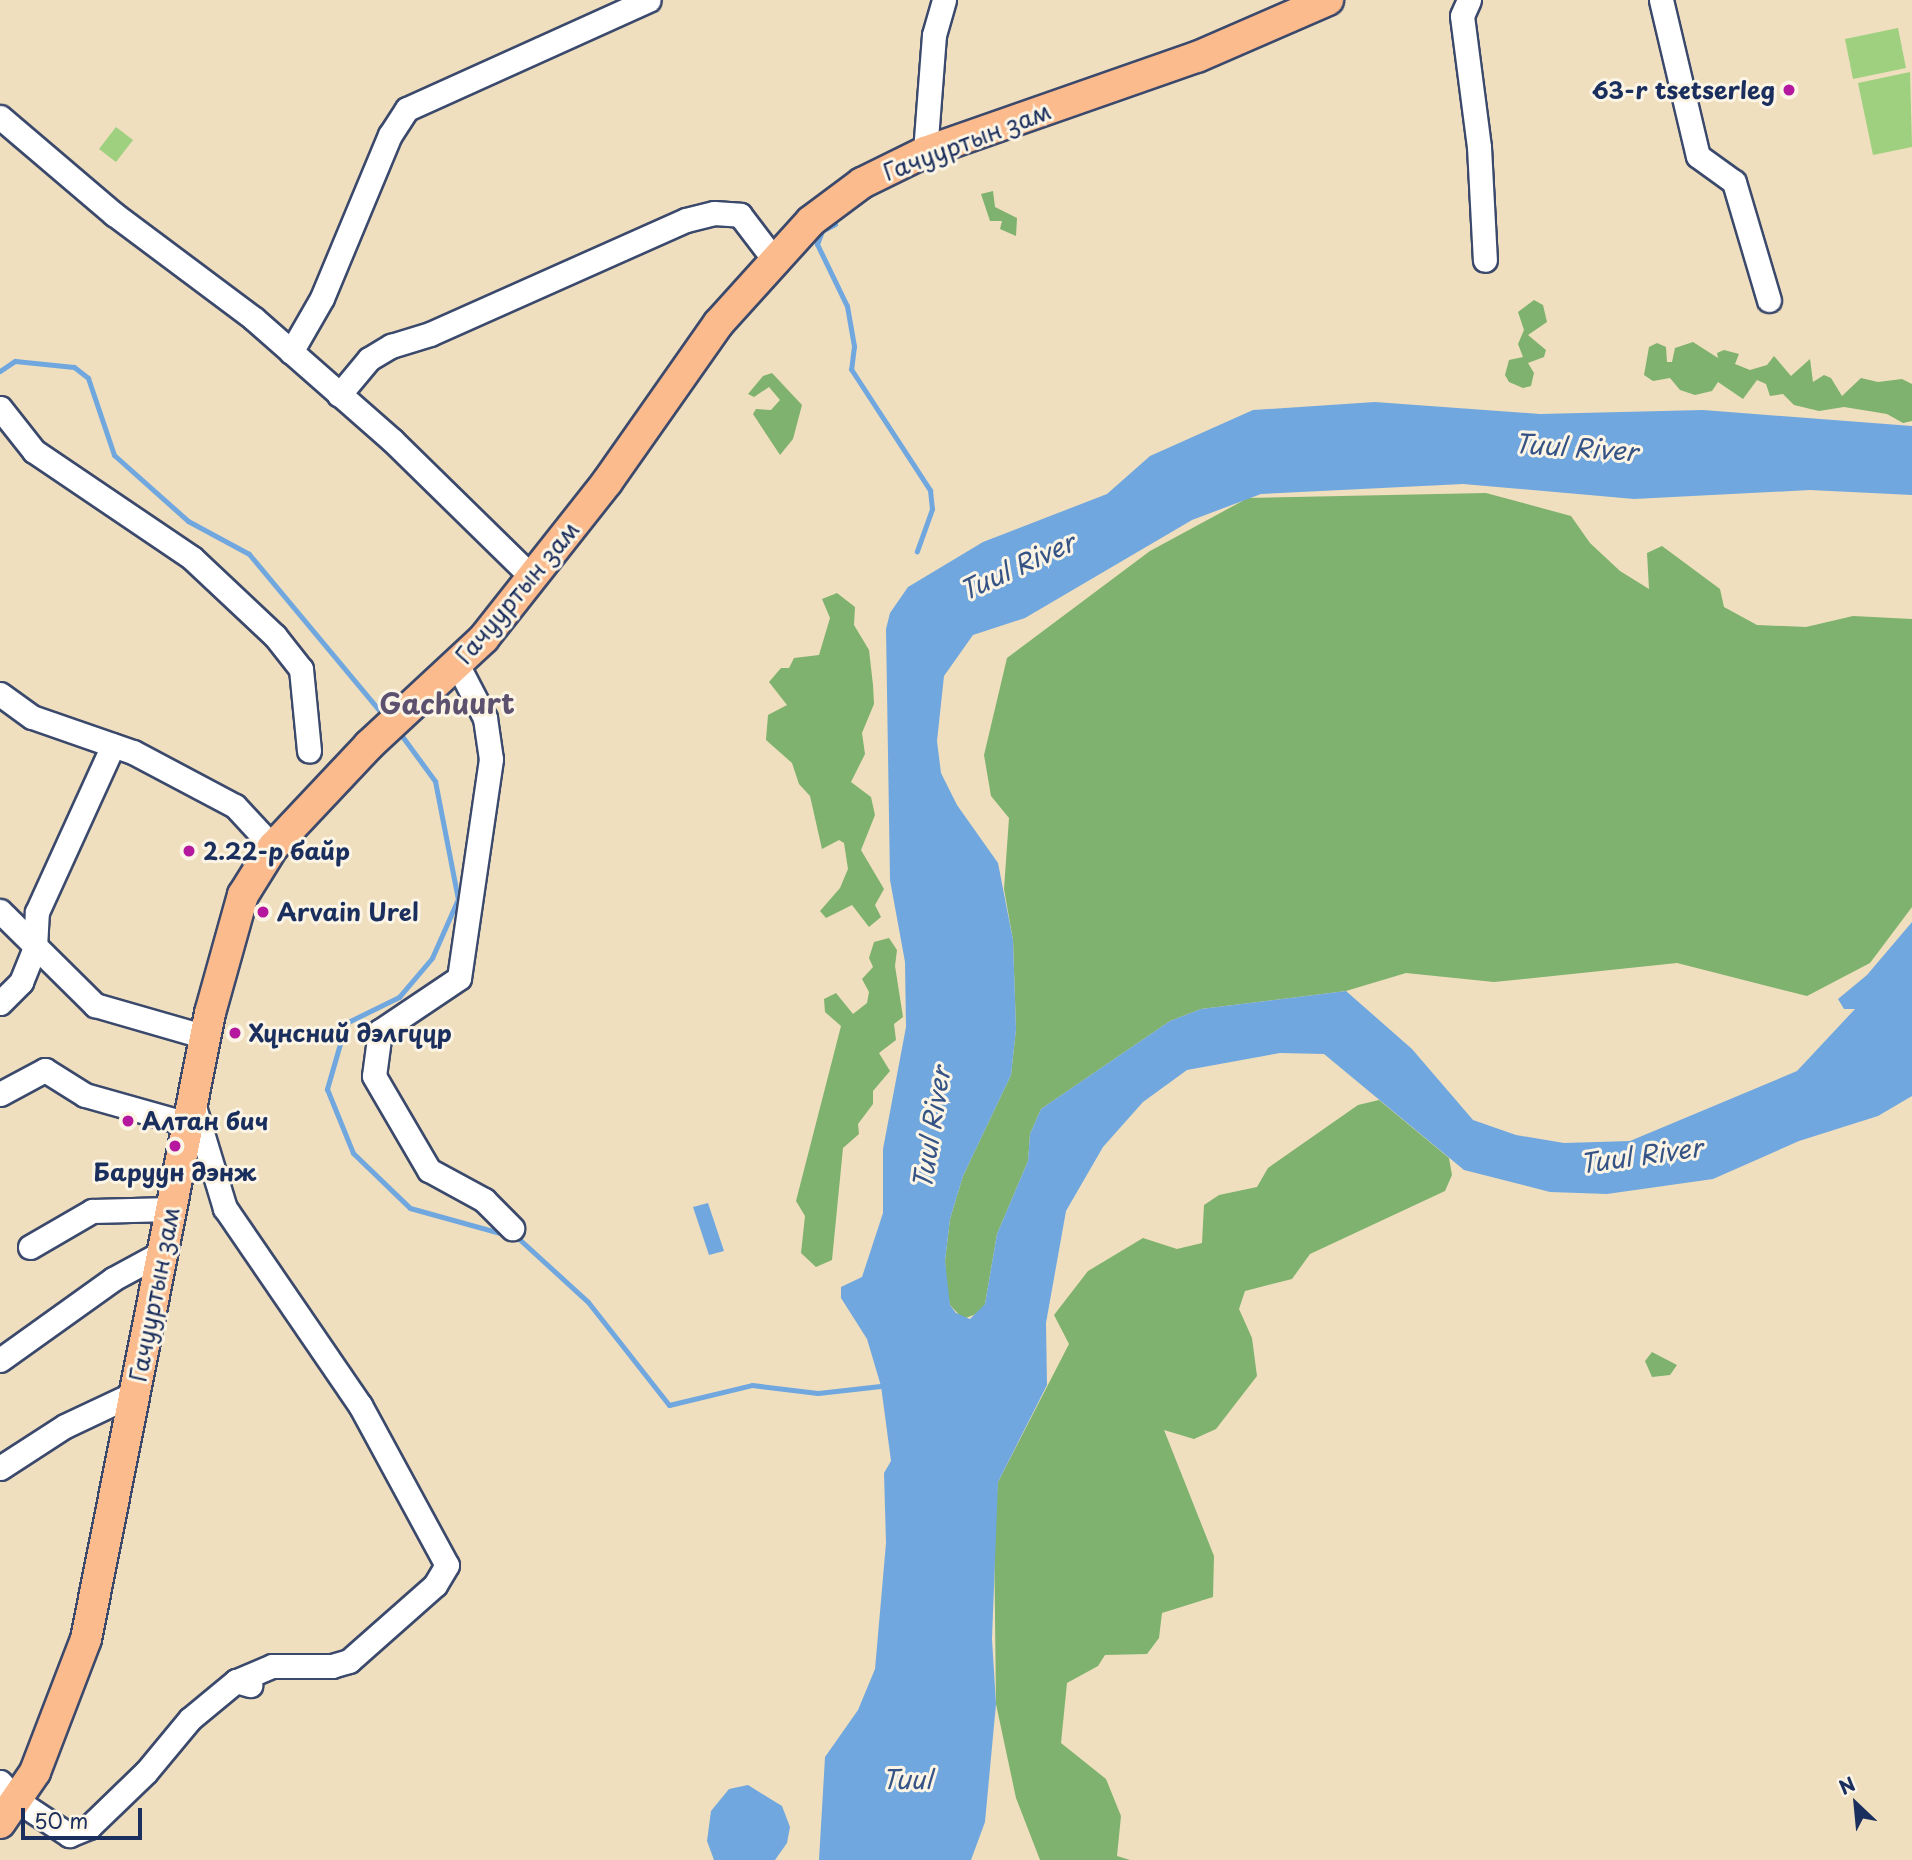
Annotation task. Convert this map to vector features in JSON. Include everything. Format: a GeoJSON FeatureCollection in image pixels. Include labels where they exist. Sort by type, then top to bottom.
{"type":"FeatureCollection","features":[{"type":"Feature","properties":{"kind":"main road","name":"Гачууртын зам"},"geometry":{"type":"LineString","coordinates":[[5,1802],[35,1772],[86,1639],[205,1038],[243,895],[273,847],[369,745],[457,664],[533,578],[607,482],[718,324],[811,221],[862,183],[925,152],[1197,57],[1328,0]]}},
{"type":"Feature","properties":{"kind":"street"},"geometry":{"type":"LineString","coordinates":[[291,352],[322,298],[390,135],[407,109],[648,0]]}},
{"type":"Feature","properties":{"kind":"street"},"geometry":{"type":"LineString","coordinates":[[1469,0],[1462,16],[1479,147],[1485,260]]}},
{"type":"Feature","properties":{"kind":"street"},"geometry":{"type":"LineString","coordinates":[[1661,0],[1698,156],[1734,182],[1769,300]]}},
{"type":"Feature","properties":{"kind":"street"},"geometry":{"type":"LineString","coordinates":[[925,152],[934,35],[948,4]]}},
{"type":"Feature","properties":{"kind":"street"},"geometry":{"type":"LineString","coordinates":[[0,117],[114,214],[253,318],[533,578]]}},
{"type":"Feature","properties":{"kind":"street"},"geometry":{"type":"LineString","coordinates":[[339,395],[369,359],[391,346],[430,334],[686,220],[715,213],[740,215],[775,261]]}},
{"type":"Feature","properties":{"kind":"street"},"geometry":{"type":"LineString","coordinates":[[0,408],[34,450],[192,558],[275,636],[301,669],[309,751]]}},
{"type":"Feature","properties":{"kind":"street"},"geometry":{"type":"LineString","coordinates":[[457,664],[485,718],[491,759],[478,873],[459,978],[380,1031],[374,1076],[429,1170],[484,1200],[512,1228]]}},
{"type":"Feature","properties":{"kind":"street"},"geometry":{"type":"LineString","coordinates":[[0,694],[32,717],[113,745],[235,806],[273,847]]}},
{"type":"Feature","properties":{"kind":"street"},"geometry":{"type":"LineString","coordinates":[[0,1003],[21,982],[35,948],[37,912],[113,745]]}},
{"type":"Feature","properties":{"kind":"street"},"geometry":{"type":"LineString","coordinates":[[0,911],[95,1005],[205,1038]]}},
{"type":"Feature","properties":{"kind":"street"},"geometry":{"type":"LineString","coordinates":[[0,994],[21,982]]}},
{"type":"Feature","properties":{"kind":"street"},"geometry":{"type":"LineString","coordinates":[[0,1094],[45,1070],[85,1095],[190,1113],[225,1208],[360,1405],[447,1565],[435,1585],[349,1661],[332,1666],[272,1667],[190,1719],[146,1772],[89,1827],[69,1835],[5,1802]]}},
{"type":"Feature","properties":{"kind":"street"},"geometry":{"type":"LineString","coordinates":[[30,1247],[92,1210],[171,1209]]}},
{"type":"Feature","properties":{"kind":"street"},"geometry":{"type":"LineString","coordinates":[[0,1360],[113,1279],[163,1252]]}},
{"type":"Feature","properties":{"kind":"street"},"geometry":{"type":"LineString","coordinates":[[0,1468],[65,1426],[135,1393]]}},
{"type":"Feature","properties":{"kind":"green space"},"geometry":{"type":"Polygon","coordinates":[[[1898,28],[1906,68],[1853,79],[1845,39],[1898,28]]]}},
{"type":"Feature","properties":{"kind":"green space"},"geometry":{"type":"Polygon","coordinates":[[[1910,72],[1912,147],[1873,155],[1858,83],[1910,72]]]}},
{"type":"Feature","properties":{"kind":"green space"},"geometry":{"type":"Polygon","coordinates":[[[116,127],[133,140],[116,162],[99,149],[116,127]]]}},
{"type":"Feature","properties":{"kind":"green space"},"geometry":{"type":"Polygon","coordinates":[[[993,191],[995,207],[1017,218],[1016,236],[1000,229],[1002,221],[990,221],[981,194],[993,191]]]}},
{"type":"Feature","properties":{"kind":"green space"},"geometry":{"type":"Polygon","coordinates":[[[1534,300],[1543,305],[1547,322],[1528,335],[1546,350],[1544,357],[1528,363],[1534,373],[1531,386],[1523,388],[1509,382],[1505,375],[1509,360],[1523,357],[1518,344],[1524,330],[1518,312],[1534,300]]]}},
{"type":"Feature","properties":{"kind":"green space"},"geometry":{"type":"Polygon","coordinates":[[[1693,342],[1718,358],[1717,353],[1724,350],[1739,354],[1735,364],[1750,370],[1767,365],[1774,356],[1791,376],[1810,359],[1813,382],[1824,375],[1831,378],[1842,396],[1861,378],[1878,382],[1902,379],[1912,384],[1912,421],[1903,423],[1887,414],[1844,407],[1819,411],[1794,405],[1783,394],[1770,396],[1766,384],[1757,380],[1743,399],[1718,382],[1712,391],[1695,395],[1680,390],[1670,378],[1653,381],[1644,375],[1649,347],[1657,343],[1666,347],[1667,362],[1672,362],[1675,348],[1693,342]]]}},
{"type":"Feature","properties":{"kind":"green space"},"geometry":{"type":"Polygon","coordinates":[[[772,373],[802,405],[793,439],[780,455],[753,414],[756,409],[771,410],[780,400],[769,387],[754,397],[748,394],[763,376],[772,373]]]}},
{"type":"Feature","properties":{"kind":"green space"},"geometry":{"type":"Polygon","coordinates":[[[1486,493],[1571,516],[1590,543],[1620,571],[1649,589],[1647,553],[1662,546],[1720,589],[1724,607],[1757,625],[1806,627],[1853,616],[1912,619],[1912,907],[1870,963],[1807,996],[1677,963],[1494,982],[1406,973],[1346,991],[1201,1009],[1170,1021],[1041,1109],[1030,1134],[1028,1161],[997,1234],[985,1304],[979,1313],[963,1319],[950,1305],[947,1291],[945,1261],[950,1219],[963,1176],[1011,1075],[1016,1029],[1013,940],[1004,889],[1009,818],[991,796],[984,755],[1007,658],[1150,551],[1248,498],[1486,493]]]}},
{"type":"Feature","properties":{"kind":"green space"},"geometry":{"type":"Polygon","coordinates":[[[837,593],[855,607],[854,625],[869,650],[873,685],[874,704],[862,733],[865,754],[851,782],[871,797],[875,815],[861,850],[884,889],[875,905],[881,917],[869,927],[852,905],[826,918],[820,911],[840,888],[848,869],[844,843],[839,840],[822,849],[810,796],[799,784],[792,763],[766,740],[768,715],[787,705],[769,682],[781,668],[789,668],[794,658],[819,655],[830,618],[822,599],[837,593]]]}},
{"type":"Feature","properties":{"kind":"green space"},"geometry":{"type":"Polygon","coordinates":[[[889,938],[897,950],[895,966],[903,1017],[894,1024],[896,1040],[879,1053],[890,1071],[873,1091],[873,1104],[858,1124],[859,1134],[843,1148],[832,1260],[816,1267],[801,1253],[805,1216],[796,1201],[841,1026],[825,1012],[824,999],[836,993],[853,1014],[867,1003],[869,992],[862,979],[873,967],[869,958],[874,942],[889,938]]]}},
{"type":"Feature","properties":{"kind":"green space"},"geometry":{"type":"Polygon","coordinates":[[[1379,1100],[1449,1158],[1452,1175],[1445,1191],[1310,1254],[1292,1279],[1245,1291],[1239,1309],[1252,1338],[1257,1376],[1216,1429],[1194,1439],[1164,1430],[1214,1556],[1213,1597],[1162,1613],[1159,1638],[1147,1654],[1105,1655],[1098,1666],[1067,1683],[1061,1743],[1106,1779],[1121,1816],[1117,1856],[1130,1860],[1040,1860],[1016,1798],[996,1704],[994,1528],[998,1482],[1069,1344],[1054,1315],[1088,1271],[1143,1238],[1177,1249],[1202,1243],[1204,1205],[1219,1195],[1257,1187],[1268,1168],[1358,1105],[1379,1100]]]}},
{"type":"Feature","properties":{"kind":"green space"},"geometry":{"type":"Polygon","coordinates":[[[1652,1352],[1677,1365],[1670,1375],[1652,1377],[1645,1361],[1652,1352]]]}},
{"type":"Feature","properties":{"kind":"water","name":"Tuul"},"geometry":{"type":"Polygon","coordinates":[[[1375,402],[1540,414],[1703,410],[1912,426],[1912,495],[1810,490],[1634,499],[1463,484],[1261,494],[1192,520],[1025,618],[973,635],[944,676],[937,741],[941,773],[957,805],[998,863],[1013,940],[1016,1029],[1011,1075],[963,1176],[950,1219],[945,1261],[950,1305],[956,1313],[970,1319],[985,1304],[997,1234],[1028,1161],[1030,1134],[1041,1109],[1170,1021],[1201,1009],[1346,991],[1412,1049],[1473,1120],[1516,1135],[1564,1143],[1630,1141],[1797,1071],[1855,1009],[1844,1009],[1838,999],[1867,975],[1912,922],[1912,1096],[1878,1116],[1799,1141],[1713,1179],[1607,1194],[1550,1192],[1464,1170],[1324,1054],[1280,1053],[1187,1070],[1143,1102],[1103,1147],[1066,1211],[1046,1323],[1047,1385],[998,1482],[992,1639],[996,1704],[985,1822],[971,1860],[819,1860],[825,1757],[858,1710],[875,1669],[886,1543],[884,1473],[891,1461],[881,1386],[867,1339],[841,1298],[841,1287],[862,1277],[883,1213],[883,1149],[906,1027],[905,962],[890,880],[886,629],[890,613],[908,587],[983,542],[1107,494],[1150,456],[1253,410],[1375,402]]]}},
{"type":"Feature","properties":{"kind":"water"},"geometry":{"type":"Polygon","coordinates":[[[708,1203],[724,1251],[709,1255],[693,1207],[708,1203]]]}},
{"type":"Feature","properties":{"kind":"water"},"geometry":{"type":"Polygon","coordinates":[[[748,1785],[782,1806],[790,1827],[787,1843],[775,1860],[714,1860],[707,1841],[711,1811],[729,1789],[748,1785]]]}},
{"type":"Feature","properties":{"kind":"waterway"},"geometry":{"type":"LineString","coordinates":[[835,224],[822,231],[817,244],[847,306],[854,346],[851,369],[930,490],[932,509],[917,551]]}},
{"type":"Feature","properties":{"kind":"waterway"},"geometry":{"type":"LineString","coordinates":[[0,371],[15,361],[74,367],[88,378],[114,455],[188,521],[249,554],[385,717]]}},
{"type":"Feature","properties":{"kind":"waterway"},"geometry":{"type":"LineString","coordinates":[[399,732],[435,781],[458,899],[432,958],[399,997],[346,1023],[327,1089],[353,1153],[410,1208],[518,1238],[588,1302],[669,1405],[752,1385],[818,1393],[881,1386]]}},
{"type":"Feature","properties":{"kind":"place","name":"63-r tsetserleg"},"geometry":{"type":"Point","coordinates":[1789,90]}},
{"type":"Feature","properties":{"kind":"place","name":"2.22-р байр"},"geometry":{"type":"Point","coordinates":[189,851]}},
{"type":"Feature","properties":{"kind":"place","name":"Arvain Urel"},"geometry":{"type":"Point","coordinates":[263,912]}},
{"type":"Feature","properties":{"kind":"place","name":"Хүнсний дэлгүүр"},"geometry":{"type":"Point","coordinates":[235,1033]}},
{"type":"Feature","properties":{"kind":"place","name":"Алтан бич"},"geometry":{"type":"Point","coordinates":[128,1121]}},
{"type":"Feature","properties":{"kind":"place","name":"Баруун дэнж"},"geometry":{"type":"Point","coordinates":[175,1146]}},
{"type":"Feature","properties":{"kind":"district","name":"Gachuurt"},"geometry":{"type":"Point","coordinates":[447,703]}},
{"type":"Feature","properties":{"kind":"water label","name":"Tuul River"},"geometry":{"type":"Point","coordinates":[1576,447]}},
{"type":"Feature","properties":{"kind":"water label","name":"Tuul River"},"geometry":{"type":"Point","coordinates":[1017,566]}},
{"type":"Feature","properties":{"kind":"water label","name":"Tuul River"},"geometry":{"type":"Point","coordinates":[931,1128]}},
{"type":"Feature","properties":{"kind":"water label","name":"Tuul River"},"geometry":{"type":"Point","coordinates":[1641,1155]}}]}
